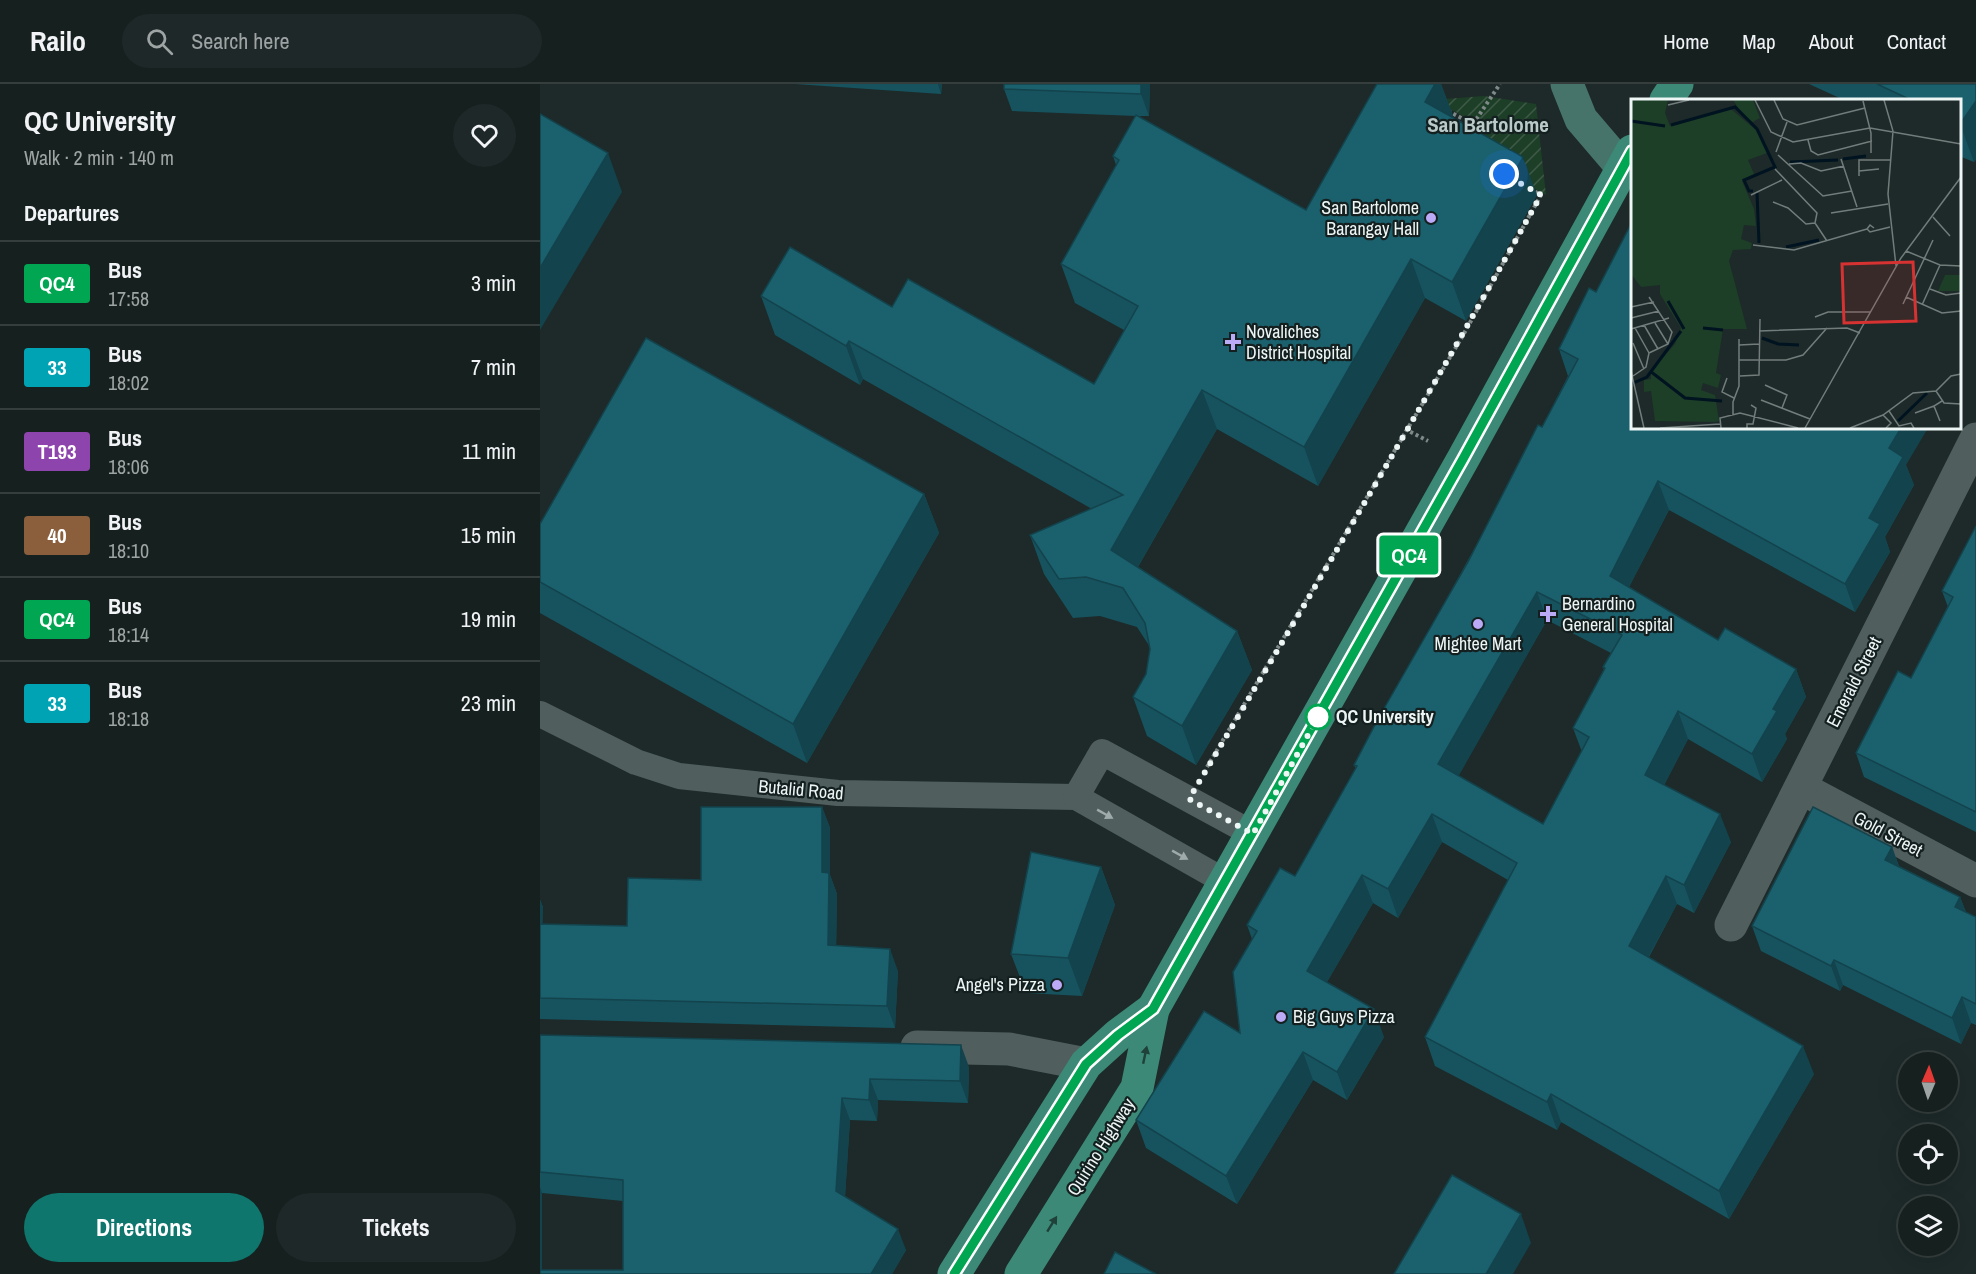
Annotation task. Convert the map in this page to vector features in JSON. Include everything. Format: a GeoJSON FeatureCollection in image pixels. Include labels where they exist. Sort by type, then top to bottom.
{"type":"FeatureCollection","features":[{"type":"Feature","properties":{"kind":"main road"},"geometry":{"type":"LineString","coordinates":[[1667,99],[1677,84]]}},
{"type":"Feature","properties":{"kind":"main road","name":"Quirino Highway"},"geometry":{"type":"LineString","coordinates":[[1021,1274],[1137,1088],[1153,1009],[1474,440],[1627,159]]}},
{"type":"Feature","properties":{"kind":"main road","name":"Quirino Highway"},"geometry":{"type":"LineString","coordinates":[[954,1274],[1086,1064],[1118,1035],[1153,1009]]}},
{"type":"Feature","properties":{"kind":"street"},"geometry":{"type":"LineString","coordinates":[[1567,84],[1581,119],[1627,159]]}},
{"type":"Feature","properties":{"kind":"street","name":"Emerald Street"},"geometry":{"type":"LineString","coordinates":[[1731,926],[1976,439]]}},
{"type":"Feature","properties":{"kind":"street","name":"Gold Street"},"geometry":{"type":"LineString","coordinates":[[1801,788],[1976,880]]}},
{"type":"Feature","properties":{"kind":"street"},"geometry":{"type":"LineString","coordinates":[[892,1046],[1009,1049],[1086,1064]]}},
{"type":"Feature","properties":{"kind":"lane","name":"Butalid Road"},"geometry":{"type":"LineString","coordinates":[[540,714],[636,762],[679,776],[730,784],[838,794],[1076,797],[1226,882]]}},
{"type":"Feature","properties":{"kind":"lane"},"geometry":{"type":"LineString","coordinates":[[1076,797],[1102,752],[1253,834]]}},
{"type":"Feature","properties":{"kind":"path"},"geometry":{"type":"LineString","coordinates":[[1465,141],[1473,124],[1500,84]]}},
{"type":"Feature","properties":{"kind":"path"},"geometry":{"type":"LineString","coordinates":[[1444,108],[1473,124]]}},
{"type":"Feature","properties":{"kind":"path"},"geometry":{"type":"LineString","coordinates":[[1189,799],[1405,429],[1462,338],[1541,195],[1523,184]]}},
{"type":"Feature","properties":{"kind":"green space"},"geometry":{"type":"Polygon","coordinates":[[[1484,96],[1536,104],[1546,195],[1456,144],[1469,119],[1432,100],[1484,96]]]}},
{"type":"Feature","properties":{"kind":"building"},"geometry":{"type":"Polygon","coordinates":[[[1004,84],[1141,84],[1141,94],[1004,89],[1004,84]]]}},
{"type":"Feature","properties":{"kind":"building"},"geometry":{"type":"Polygon","coordinates":[[[1377,84],[1435,84],[1425,102],[1523,157],[1452,282],[1411,259],[1304,447],[1202,390],[1111,550],[1237,631],[1182,726],[1133,697],[1146,674],[1150,649],[1145,623],[1123,588],[1086,577],[1059,579],[1030,535],[1123,495],[849,341],[846,346],[761,296],[790,247],[892,307],[908,279],[1094,384],[1138,306],[1061,264],[1119,160],[1113,156],[1136,115],[1306,210],[1377,84]]]}},
{"type":"Feature","properties":{"kind":"building"},"geometry":{"type":"Polygon","coordinates":[[[1877,84],[1976,84],[1976,101],[1961,123],[1961,99],[1909,99],[1877,84]]]}},
{"type":"Feature","properties":{"kind":"building"},"geometry":{"type":"Polygon","coordinates":[[[540,114],[608,153],[540,268],[540,114]]]}},
{"type":"Feature","properties":{"kind":"building"},"geometry":{"type":"Polygon","coordinates":[[[1631,224],[1631,429],[1900,429],[1889,448],[1903,457],[1869,518],[1880,524],[1845,584],[1658,481],[1610,576],[1718,640],[1725,628],[1796,669],[1773,709],[1777,711],[1752,754],[1678,711],[1645,775],[1720,814],[1684,885],[1666,876],[1629,946],[1803,1046],[1719,1191],[1551,1094],[1547,1102],[1425,1037],[1517,863],[1432,814],[1388,889],[1362,875],[1307,971],[1374,1009],[1337,1072],[1303,1052],[1226,1176],[1136,1120],[1204,1011],[1240,1033],[1233,972],[1257,931],[1247,925],[1280,868],[1295,876],[1357,766],[1354,765],[1378,719],[1468,562],[1538,425],[1542,427],[1578,359],[1559,349],[1589,288],[1596,292],[1631,224]],[[1537,592],[1438,764],[1543,824],[1589,737],[1573,728],[1605,668],[1603,667],[1622,635],[1537,592]]]}},
{"type":"Feature","properties":{"kind":"building"},"geometry":{"type":"Polygon","coordinates":[[[646,338],[924,494],[793,724],[540,582],[540,524],[646,338]]]}},
{"type":"Feature","properties":{"kind":"building"},"geometry":{"type":"Polygon","coordinates":[[[1976,526],[1976,812],[1856,753],[1898,671],[1911,678],[1953,597],[1942,591],[1976,526]]]}},
{"type":"Feature","properties":{"kind":"building"},"geometry":{"type":"Polygon","coordinates":[[[701,807],[822,807],[822,872],[829,873],[828,945],[890,949],[887,1006],[540,998],[540,924],[627,926],[628,878],[701,880],[701,807]]]}},
{"type":"Feature","properties":{"kind":"building"},"geometry":{"type":"Polygon","coordinates":[[[1813,807],[1892,847],[1885,860],[1960,897],[1955,907],[1976,917],[1976,1004],[1962,997],[1952,1018],[1834,960],[1831,966],[1752,926],[1813,807]]]}},
{"type":"Feature","properties":{"kind":"building"},"geometry":{"type":"Polygon","coordinates":[[[1031,852],[1101,867],[1068,958],[1011,954],[1031,852]]]}},
{"type":"Feature","properties":{"kind":"building"},"geometry":{"type":"Polygon","coordinates":[[[540,1035],[961,1045],[960,1081],[870,1079],[869,1100],[842,1098],[836,1191],[898,1229],[871,1274],[540,1274],[540,1270],[623,1270],[623,1180],[540,1172],[540,1035]]]}},
{"type":"Feature","properties":{"kind":"building"},"geometry":{"type":"Polygon","coordinates":[[[1452,1175],[1521,1214],[1486,1274],[1394,1274],[1452,1175]]]}},
{"type":"Feature","properties":{"kind":"building"},"geometry":{"type":"Polygon","coordinates":[[[1115,1252],[1156,1274],[1104,1274],[1115,1252]]]}},
{"type":"Feature","properties":{"kind":"bus line","name":"QC4"},"geometry":{"type":"LineString","coordinates":[[954,1274],[1086,1064],[1118,1035],[1153,1009],[1463,459],[1631,153]]}},
{"type":"Feature","properties":{"kind":"place","name":"San Bartolome Barangay Hall"},"geometry":{"type":"Point","coordinates":[1431,218]}},
{"type":"Feature","properties":{"kind":"place","name":"Novaliches District Hospital"},"geometry":{"type":"Point","coordinates":[1233,342]}},
{"type":"Feature","properties":{"kind":"place","name":"Bernardino General Hospital"},"geometry":{"type":"Point","coordinates":[1548,614]}},
{"type":"Feature","properties":{"kind":"place","name":"Mightee Mart"},"geometry":{"type":"Point","coordinates":[1478,624]}},
{"type":"Feature","properties":{"kind":"place","name":"QC University"},"geometry":{"type":"Point","coordinates":[1318,717]}},
{"type":"Feature","properties":{"kind":"place","name":"Angel's Pizza"},"geometry":{"type":"Point","coordinates":[1057,985]}},
{"type":"Feature","properties":{"kind":"place","name":"Big Guys Pizza"},"geometry":{"type":"Point","coordinates":[1281,1017]}},
{"type":"Feature","properties":{"kind":"district","name":"San Bartolome"},"geometry":{"type":"Point","coordinates":[1488,125]}},
{"type":"Feature","properties":{"kind":"route"},"geometry":{"type":"LineString","coordinates":[[1318,717],[1253,834],[1189,799],[1405,429],[1462,338],[1541,195],[1504,174]]}}]}
